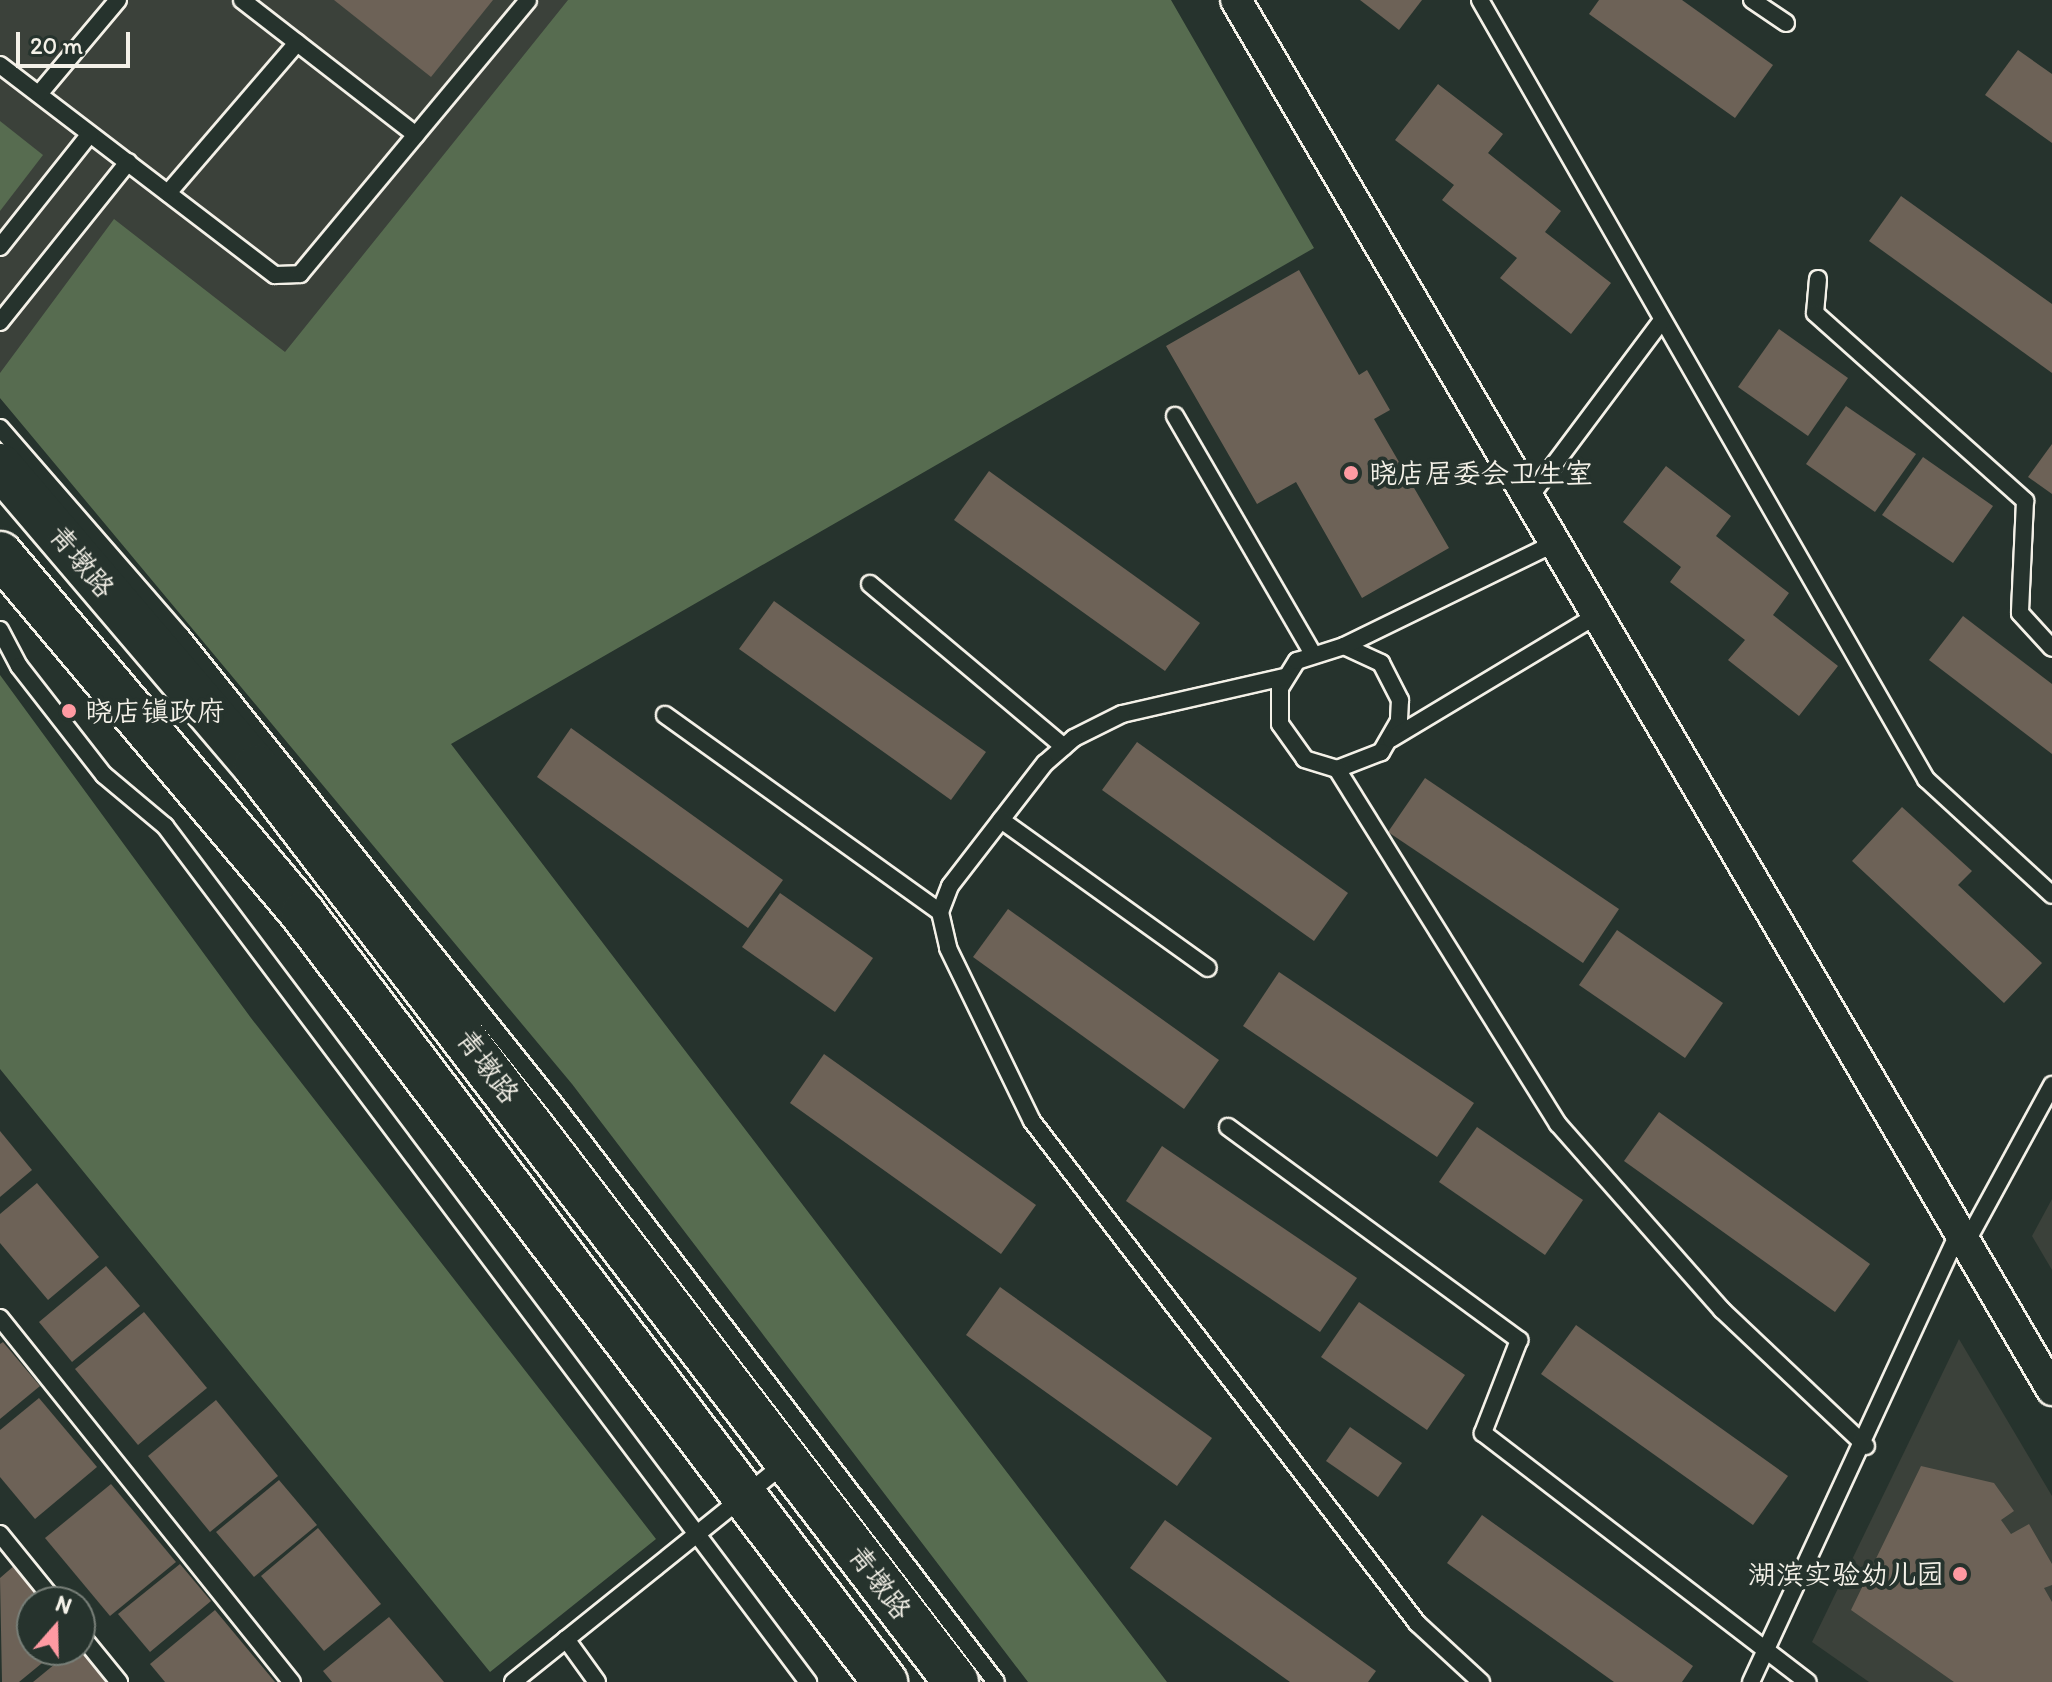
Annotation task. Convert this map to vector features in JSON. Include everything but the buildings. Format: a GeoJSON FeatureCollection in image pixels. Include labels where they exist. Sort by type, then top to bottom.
{"type":"FeatureCollection","features":[{"type":"Feature","properties":{"kind":"main road","name":"青墩路"},"geometry":{"type":"LineString","coordinates":[[0,466],[256,767],[956,1682]]}},
{"type":"Feature","properties":{"kind":"main road","name":"青墩路"},"geometry":{"type":"LineString","coordinates":[[0,554],[303,914],[885,1682]]}},
{"type":"Feature","properties":{"kind":"street"},"geometry":{"type":"LineString","coordinates":[[1236,0],[2052,1390]]}},
{"type":"Feature","properties":{"kind":"lane"},"geometry":{"type":"LineString","coordinates":[[39,94],[118,0]]}},
{"type":"Feature","properties":{"kind":"lane"},"geometry":{"type":"LineString","coordinates":[[242,0],[416,135]]}},
{"type":"Feature","properties":{"kind":"lane"},"geometry":{"type":"LineString","coordinates":[[0,65],[275,275],[300,274],[528,0]]}},
{"type":"Feature","properties":{"kind":"lane"},"geometry":{"type":"LineString","coordinates":[[1480,0],[1926,779],[2052,895]]}},
{"type":"Feature","properties":{"kind":"lane"},"geometry":{"type":"LineString","coordinates":[[1752,0],[1786,23]]}},
{"type":"Feature","properties":{"kind":"lane"},"geometry":{"type":"LineString","coordinates":[[168,193],[297,43]]}},
{"type":"Feature","properties":{"kind":"lane"},"geometry":{"type":"LineString","coordinates":[[0,247],[90,134]]}},
{"type":"Feature","properties":{"kind":"lane"},"geometry":{"type":"LineString","coordinates":[[0,322],[128,162]]}},
{"type":"Feature","properties":{"kind":"lane"},"geometry":{"type":"LineString","coordinates":[[1818,279],[1815,313],[2025,501],[2020,613],[2052,648]]}},
{"type":"Feature","properties":{"kind":"lane"},"geometry":{"type":"LineString","coordinates":[[1529,498],[1662,320]]}},
{"type":"Feature","properties":{"kind":"lane"},"geometry":{"type":"LineString","coordinates":[[1175,416],[1312,652]]}},
{"type":"Feature","properties":{"kind":"lane"},"geometry":{"type":"LineString","coordinates":[[0,428],[181,636],[551,1099],[996,1682]]}},
{"type":"Feature","properties":{"kind":"lane"},"geometry":{"type":"LineString","coordinates":[[1481,1682],[1407,1611],[1032,1121],[948,948],[940,912],[950,886],[1001,820],[1064,747],[1122,714],[1284,677],[1312,652],[1344,646],[1555,543]]}},
{"type":"Feature","properties":{"kind":"lane"},"geometry":{"type":"LineString","coordinates":[[870,584],[1064,747]]}},
{"type":"Feature","properties":{"kind":"lane"},"geometry":{"type":"LineString","coordinates":[[1284,677],[1277,700],[1285,738],[1305,759],[1337,769],[1368,761],[1391,739],[1597,615]]}},
{"type":"Feature","properties":{"kind":"lane"},"geometry":{"type":"LineString","coordinates":[[0,630],[19,666],[104,775],[165,826],[808,1682]]}},
{"type":"Feature","properties":{"kind":"lane"},"geometry":{"type":"LineString","coordinates":[[1344,646],[1381,663],[1393,680],[1399,710],[1391,739]]}},
{"type":"Feature","properties":{"kind":"lane"},"geometry":{"type":"LineString","coordinates":[[665,715],[940,912]]}},
{"type":"Feature","properties":{"kind":"lane"},"geometry":{"type":"LineString","coordinates":[[1337,769],[1558,1124],[1722,1310],[1866,1446]]}},
{"type":"Feature","properties":{"kind":"lane"},"geometry":{"type":"LineString","coordinates":[[1001,820],[1208,968]]}},
{"type":"Feature","properties":{"kind":"lane"},"geometry":{"type":"LineString","coordinates":[[1751,1682],[1866,1446],[1962,1237],[2052,1085]]}},
{"type":"Feature","properties":{"kind":"lane"},"geometry":{"type":"LineString","coordinates":[[1228,1127],[1519,1340],[1483,1433],[1808,1682]]}},
{"type":"Feature","properties":{"kind":"lane"},"geometry":{"type":"LineString","coordinates":[[0,1318],[292,1682]]}},
{"type":"Feature","properties":{"kind":"lane"},"geometry":{"type":"LineString","coordinates":[[513,1682],[694,1533],[788,1462]]}},
{"type":"Feature","properties":{"kind":"lane"},"geometry":{"type":"LineString","coordinates":[[0,1534],[42,1586]]}},
{"type":"Feature","properties":{"kind":"lane"},"geometry":{"type":"LineString","coordinates":[[566,1639],[597,1682]]}},
{"type":"Feature","properties":{"kind":"lane"},"geometry":{"type":"LineString","coordinates":[[96,1654],[119,1682]]}},
{"type":"Feature","properties":{"kind":"shaded area"},"geometry":{"type":"Polygon","coordinates":[[[0,0],[689,0],[173,599],[0,398],[0,0]]]}},
{"type":"Feature","properties":{"kind":"shaded area"},"geometry":{"type":"Polygon","coordinates":[[[2052,1199],[2052,1270],[2032,1236],[2052,1199]]]}},
{"type":"Feature","properties":{"kind":"shaded area"},"geometry":{"type":"Polygon","coordinates":[[[1959,1339],[2052,1496],[2052,1682],[1869,1682],[1812,1642],[1959,1339]]]}},
{"type":"Feature","properties":{"kind":"green space"},"geometry":{"type":"Polygon","coordinates":[[[568,0],[1171,0],[1314,248],[451,744],[1167,1682],[1028,1682],[572,1084],[0,398],[0,373],[114,219],[285,352],[568,0]]]}},
{"type":"Feature","properties":{"kind":"green space"},"geometry":{"type":"Polygon","coordinates":[[[0,121],[43,155],[0,211],[0,121]]]}},
{"type":"Feature","properties":{"kind":"green space"},"geometry":{"type":"Polygon","coordinates":[[[0,675],[251,1018],[656,1539],[490,1672],[0,1069],[0,675]]]}},
{"type":"Feature","properties":{"kind":"place","name":"晓店居委会卫生室"},"geometry":{"type":"Point","coordinates":[1351,473]}},
{"type":"Feature","properties":{"kind":"place","name":"晓店镇政府"},"geometry":{"type":"Point","coordinates":[69,711]}},
{"type":"Feature","properties":{"kind":"place","name":"湖滨实验幼儿园"},"geometry":{"type":"Point","coordinates":[1960,1574]}}]}
